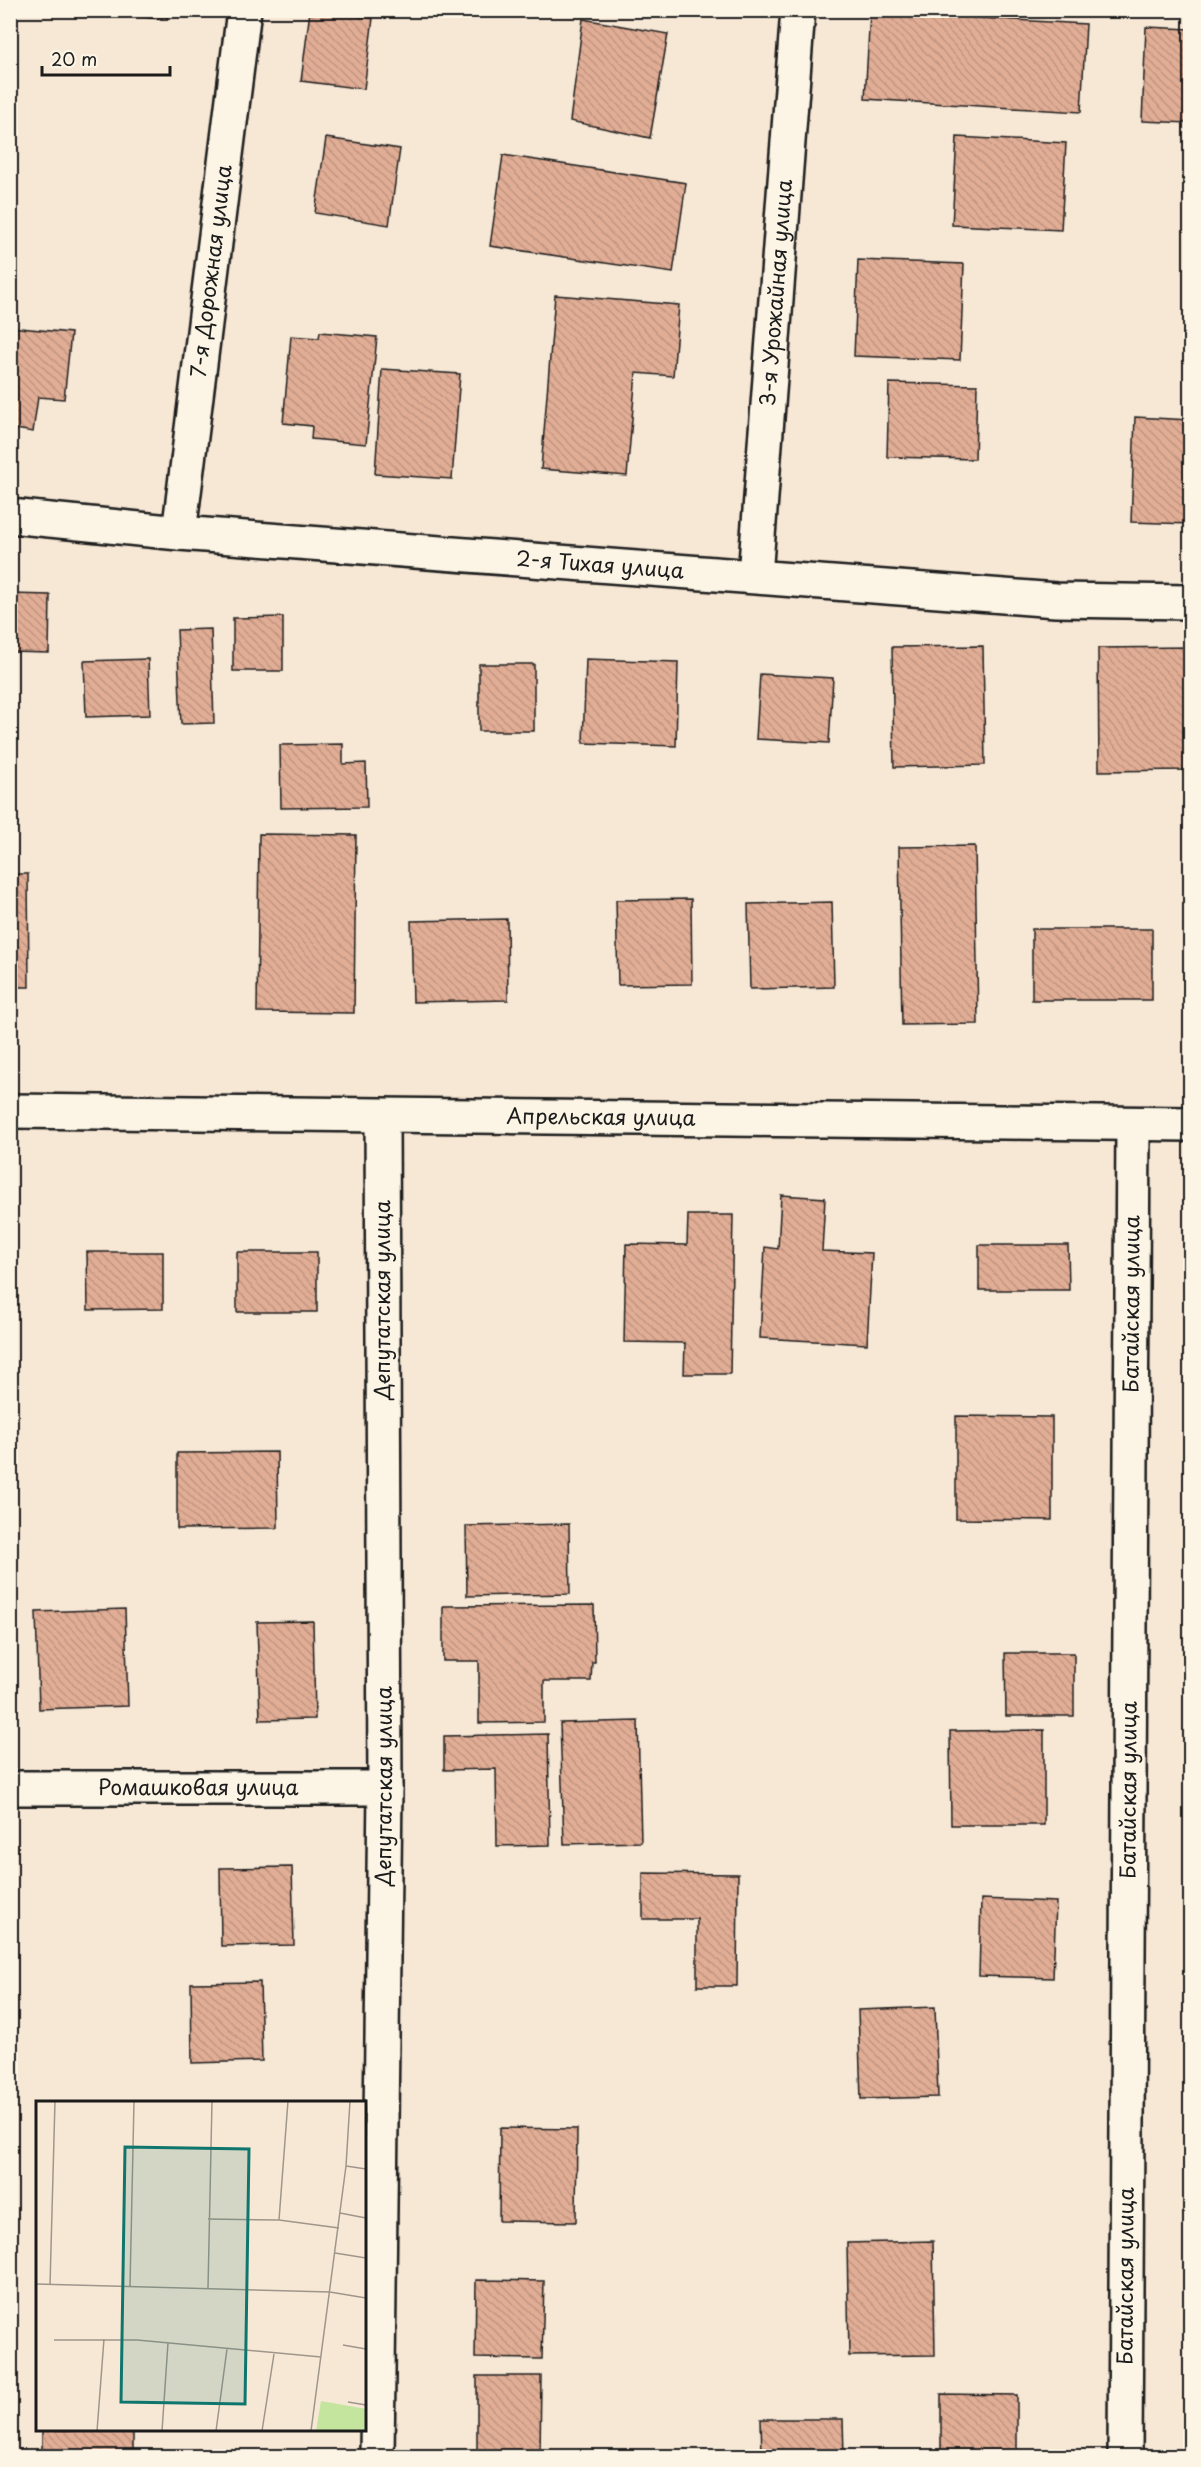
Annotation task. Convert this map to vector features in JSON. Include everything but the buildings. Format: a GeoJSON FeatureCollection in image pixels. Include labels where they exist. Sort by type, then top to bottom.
{"type":"FeatureCollection","features":[{"type":"Feature","properties":{"kind":"street","name":"7-я Дорожная улица"},"geometry":{"type":"LineString","coordinates":[[179,533],[244,10]]}},
{"type":"Feature","properties":{"kind":"street","name":"3-я Урожайная улица"},"geometry":{"type":"LineString","coordinates":[[755,576],[798,10]]}},
{"type":"Feature","properties":{"kind":"street","name":"2-я Тихая улица"},"geometry":{"type":"LineString","coordinates":[[10,516],[179,533],[1056,600],[1191,602]]}},
{"type":"Feature","properties":{"kind":"street","name":"Апрельская улица"},"geometry":{"type":"LineString","coordinates":[[10,1111],[1191,1124]]}},
{"type":"Feature","properties":{"kind":"street","name":"Депутатская улица"},"geometry":{"type":"LineString","coordinates":[[377,2457],[385,1788],[382,1116]]}},
{"type":"Feature","properties":{"kind":"street","name":"Батайская улица"},"geometry":{"type":"LineString","coordinates":[[1125,2457],[1133,1124]]}},
{"type":"Feature","properties":{"kind":"street","name":"Ромашковая улица"},"geometry":{"type":"LineString","coordinates":[[10,1788],[385,1788]]}}]}
